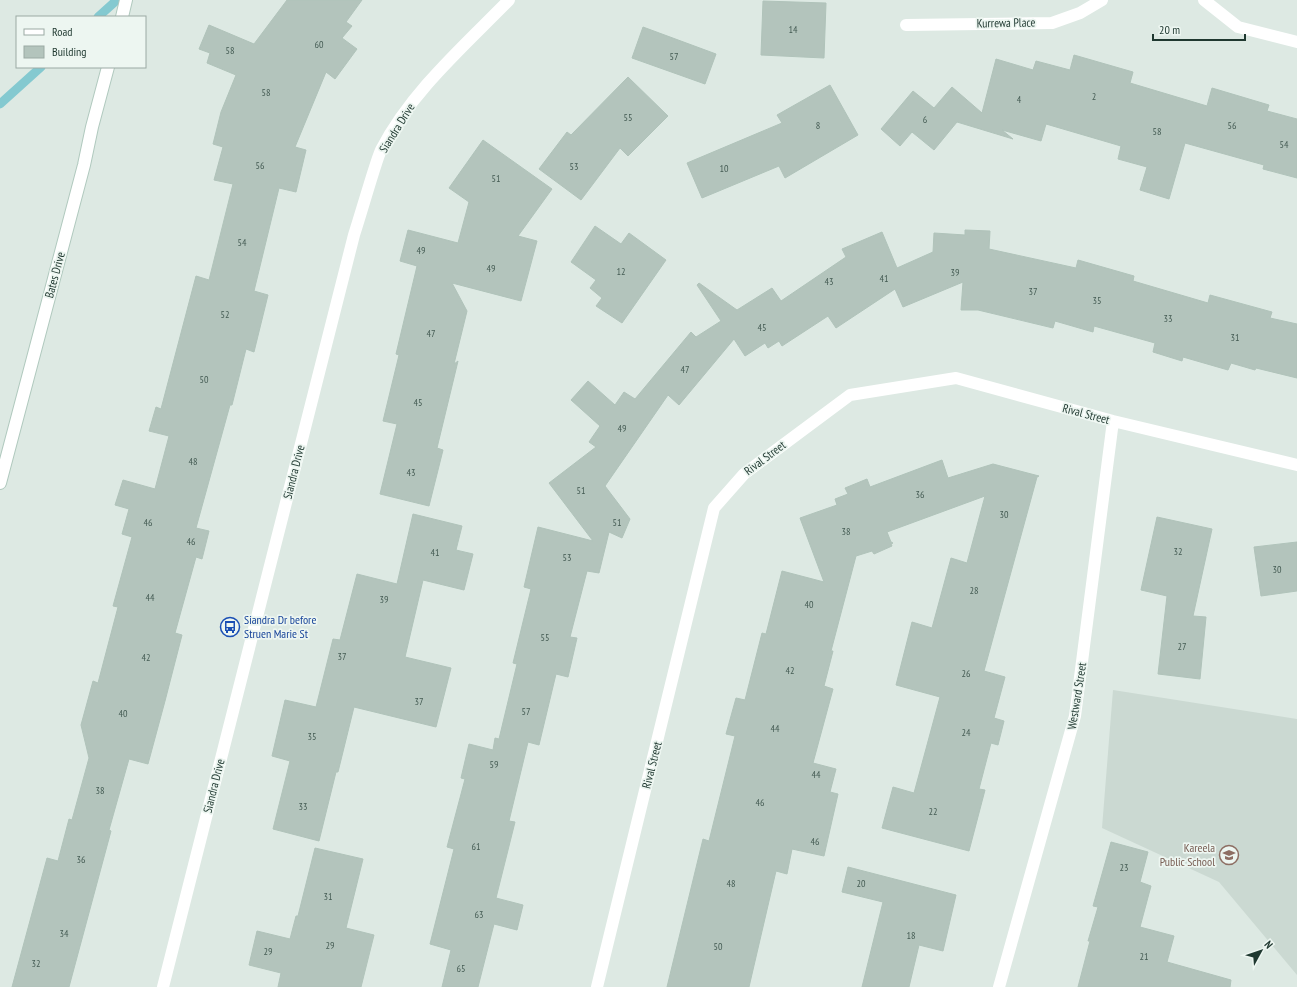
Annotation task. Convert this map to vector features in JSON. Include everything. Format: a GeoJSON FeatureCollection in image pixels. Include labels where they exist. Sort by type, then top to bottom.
{"type":"FeatureCollection","features":[{"type":"Feature","properties":{"kind":"street"},"geometry":{"type":"LineString","coordinates":[[122,16],[126,0]]}},
{"type":"Feature","properties":{"kind":"street","name":"Siandra Drive"},"geometry":{"type":"LineString","coordinates":[[162,987],[354,235],[371,178],[381,152],[396,125],[417,97],[440,70],[509,0]]}},
{"type":"Feature","properties":{"kind":"street","name":"Kurrewa Place"},"geometry":{"type":"LineString","coordinates":[[906,25],[1052,23],[1080,13],[1102,0]]}},
{"type":"Feature","properties":{"kind":"street"},"geometry":{"type":"LineString","coordinates":[[1204,0],[1238,27],[1297,42]]}},
{"type":"Feature","properties":{"kind":"street","name":"Bates Drive"},"geometry":{"type":"LineString","coordinates":[[0,483],[84,165],[92,127],[108,68]]}},
{"type":"Feature","properties":{"kind":"street","name":"Rival Street"},"geometry":{"type":"LineString","coordinates":[[597,987],[714,508],[744,474],[850,395],[956,378],[1113,421],[1297,465]]}},
{"type":"Feature","properties":{"kind":"street","name":"Westward Street"},"geometry":{"type":"LineString","coordinates":[[999,987],[1076,716],[1113,421]]}},
{"type":"Feature","properties":{"kind":"shaded area","name":"Kareela Public School"},"geometry":{"type":"Polygon","coordinates":[[[1113,690],[1297,719],[1297,975],[1219,882],[1102,828],[1113,690]]]}},
{"type":"Feature","properties":{"kind":"building"},"geometry":{"type":"Polygon","coordinates":[[[287,0],[362,0],[346,22],[352,26],[342,38],[357,49],[335,79],[326,72],[295,147],[306,150],[296,192],[279,188],[254,291],[268,295],[254,352],[246,349],[232,405],[230,405],[196,528],[209,531],[202,559],[196,557],[175,633],[182,635],[165,701],[148,764],[129,759],[109,830],[111,831],[69,987],[12,987],[47,858],[58,861],[69,819],[72,820],[89,758],[81,725],[93,681],[98,683],[118,607],[113,606],[132,537],[122,534],[129,509],[115,505],[123,480],[155,489],[169,436],[149,431],[156,407],[161,409],[196,276],[209,280],[233,184],[214,180],[223,147],[213,144],[221,112],[236,75],[207,63],[210,53],[199,49],[209,25],[254,44],[287,0]]]}},
{"type":"Feature","properties":{"kind":"building"},"geometry":{"type":"Polygon","coordinates":[[[763,1],[826,3],[824,58],[761,55],[763,1]]]}},
{"type":"Feature","properties":{"kind":"building"},"geometry":{"type":"Polygon","coordinates":[[[643,27],[716,54],[705,84],[632,58],[643,27]]]}},
{"type":"Feature","properties":{"kind":"building"},"geometry":{"type":"Polygon","coordinates":[[[1074,55],[1133,72],[1130,83],[1207,106],[1212,88],[1269,105],[1267,111],[1297,119],[1297,178],[1263,169],[1264,165],[1185,143],[1169,199],[1140,190],[1147,167],[1118,159],[1121,146],[1046,124],[1041,141],[1002,130],[1013,139],[957,122],[934,150],[912,132],[900,146],[881,129],[913,91],[934,108],[952,87],[982,113],[996,59],[1033,70],[1036,61],[1070,70],[1074,55]]]}},
{"type":"Feature","properties":{"kind":"building"},"geometry":{"type":"Polygon","coordinates":[[[628,77],[668,116],[628,156],[620,148],[581,200],[539,169],[567,132],[571,135],[628,77]]]}},
{"type":"Feature","properties":{"kind":"building"},"geometry":{"type":"Polygon","coordinates":[[[830,85],[858,135],[785,178],[779,166],[702,198],[687,163],[782,123],[777,115],[830,85]]]}},
{"type":"Feature","properties":{"kind":"building"},"geometry":{"type":"Polygon","coordinates":[[[483,140],[552,189],[518,236],[537,241],[521,301],[452,283],[467,311],[454,364],[458,361],[437,448],[443,450],[429,506],[380,494],[397,424],[383,421],[399,355],[396,354],[417,266],[400,261],[408,230],[458,243],[469,202],[449,188],[483,140]]]}},
{"type":"Feature","properties":{"kind":"building"},"geometry":{"type":"Polygon","coordinates":[[[595,226],[621,244],[629,233],[666,260],[622,323],[596,306],[602,298],[590,288],[596,280],[571,262],[595,226]]]}},
{"type":"Feature","properties":{"kind":"building"},"geometry":{"type":"Polygon","coordinates":[[[965,230],[990,231],[989,249],[1076,268],[1078,260],[1134,276],[1133,281],[1208,303],[1210,295],[1272,312],[1270,318],[1297,324],[1297,378],[1256,368],[1255,370],[1231,363],[1228,370],[1183,357],[1182,361],[1153,352],[1155,343],[1094,326],[1093,332],[1055,321],[1053,328],[978,310],[961,310],[963,282],[903,307],[895,289],[836,328],[828,316],[782,346],[779,341],[768,348],[765,343],[745,356],[734,339],[679,405],[668,395],[605,486],[630,519],[622,538],[609,532],[599,573],[587,571],[570,637],[577,638],[568,677],[556,674],[539,745],[528,742],[509,821],[515,822],[496,898],[523,905],[517,930],[494,924],[478,987],[442,987],[451,950],[430,944],[454,849],[447,847],[465,779],[461,778],[469,744],[493,750],[495,738],[499,739],[517,664],[513,663],[531,589],[524,587],[538,527],[593,541],[549,483],[596,447],[589,442],[600,426],[571,400],[588,381],[615,405],[624,392],[635,399],[691,332],[696,337],[721,321],[697,285],[699,283],[737,310],[772,288],[781,301],[846,257],[842,249],[882,232],[897,268],[933,252],[934,233],[965,235],[965,230]]]}},
{"type":"Feature","properties":{"kind":"building"},"geometry":{"type":"Polygon","coordinates":[[[942,460],[948,478],[993,464],[1039,476],[1037,477],[984,671],[1005,677],[994,718],[1004,721],[998,745],[991,743],[979,789],[985,790],[969,851],[882,828],[893,787],[914,793],[940,697],[896,685],[912,622],[932,628],[951,558],[967,563],[985,496],[887,532],[891,542],[893,543],[891,544],[892,546],[874,554],[872,551],[856,556],[831,651],[833,651],[824,686],[833,689],[813,763],[836,769],[830,792],[838,794],[824,856],[792,849],[787,874],[776,871],[749,987],[667,987],[703,839],[709,841],[735,736],[726,734],[736,698],[745,700],[762,633],[766,634],[782,571],[824,582],[800,518],[837,505],[835,499],[848,494],[845,488],[867,479],[870,487],[942,460]]]}},
{"type":"Feature","properties":{"kind":"building"},"geometry":{"type":"Polygon","coordinates":[[[413,514],[462,526],[456,550],[473,554],[464,590],[423,580],[405,657],[451,668],[436,727],[354,707],[319,841],[273,829],[290,761],[272,756],[285,700],[316,707],[333,639],[340,640],[357,574],[397,584],[413,514]]]}},
{"type":"Feature","properties":{"kind":"building"},"geometry":{"type":"Polygon","coordinates":[[[1157,517],[1212,529],[1193,616],[1206,617],[1200,679],[1158,674],[1167,596],[1141,590],[1157,517]]]}},
{"type":"Feature","properties":{"kind":"building"},"geometry":{"type":"Polygon","coordinates":[[[1297,542],[1297,591],[1261,596],[1254,547],[1297,542]]]}},
{"type":"Feature","properties":{"kind":"building"},"geometry":{"type":"Polygon","coordinates":[[[1111,842],[1148,852],[1140,882],[1151,886],[1140,927],[1174,936],[1167,962],[1231,980],[1230,987],[1078,987],[1090,941],[1088,941],[1098,907],[1093,906],[1111,842]]]}},
{"type":"Feature","properties":{"kind":"building"},"geometry":{"type":"Polygon","coordinates":[[[315,848],[363,859],[346,928],[374,935],[361,987],[278,987],[281,973],[249,965],[257,931],[290,939],[296,916],[298,916],[315,848]]]}},
{"type":"Feature","properties":{"kind":"building"},"geometry":{"type":"Polygon","coordinates":[[[848,867],[956,895],[943,951],[919,945],[909,987],[862,987],[883,902],[842,892],[848,867]]]}},
{"type":"Feature","properties":{"kind":"waterway"},"geometry":{"type":"LineString","coordinates":[[99,16],[117,0]]}},
{"type":"Feature","properties":{"kind":"waterway"},"geometry":{"type":"LineString","coordinates":[[0,104],[40,68]]}},
{"type":"Feature","properties":{"kind":"place","name":"Siandra Dr before Struen Marie St"},"geometry":{"type":"Point","coordinates":[230,627]}},
{"type":"Feature","properties":{"kind":"place","name":"Kareela Public School"},"geometry":{"type":"Point","coordinates":[1229,855]}}]}
